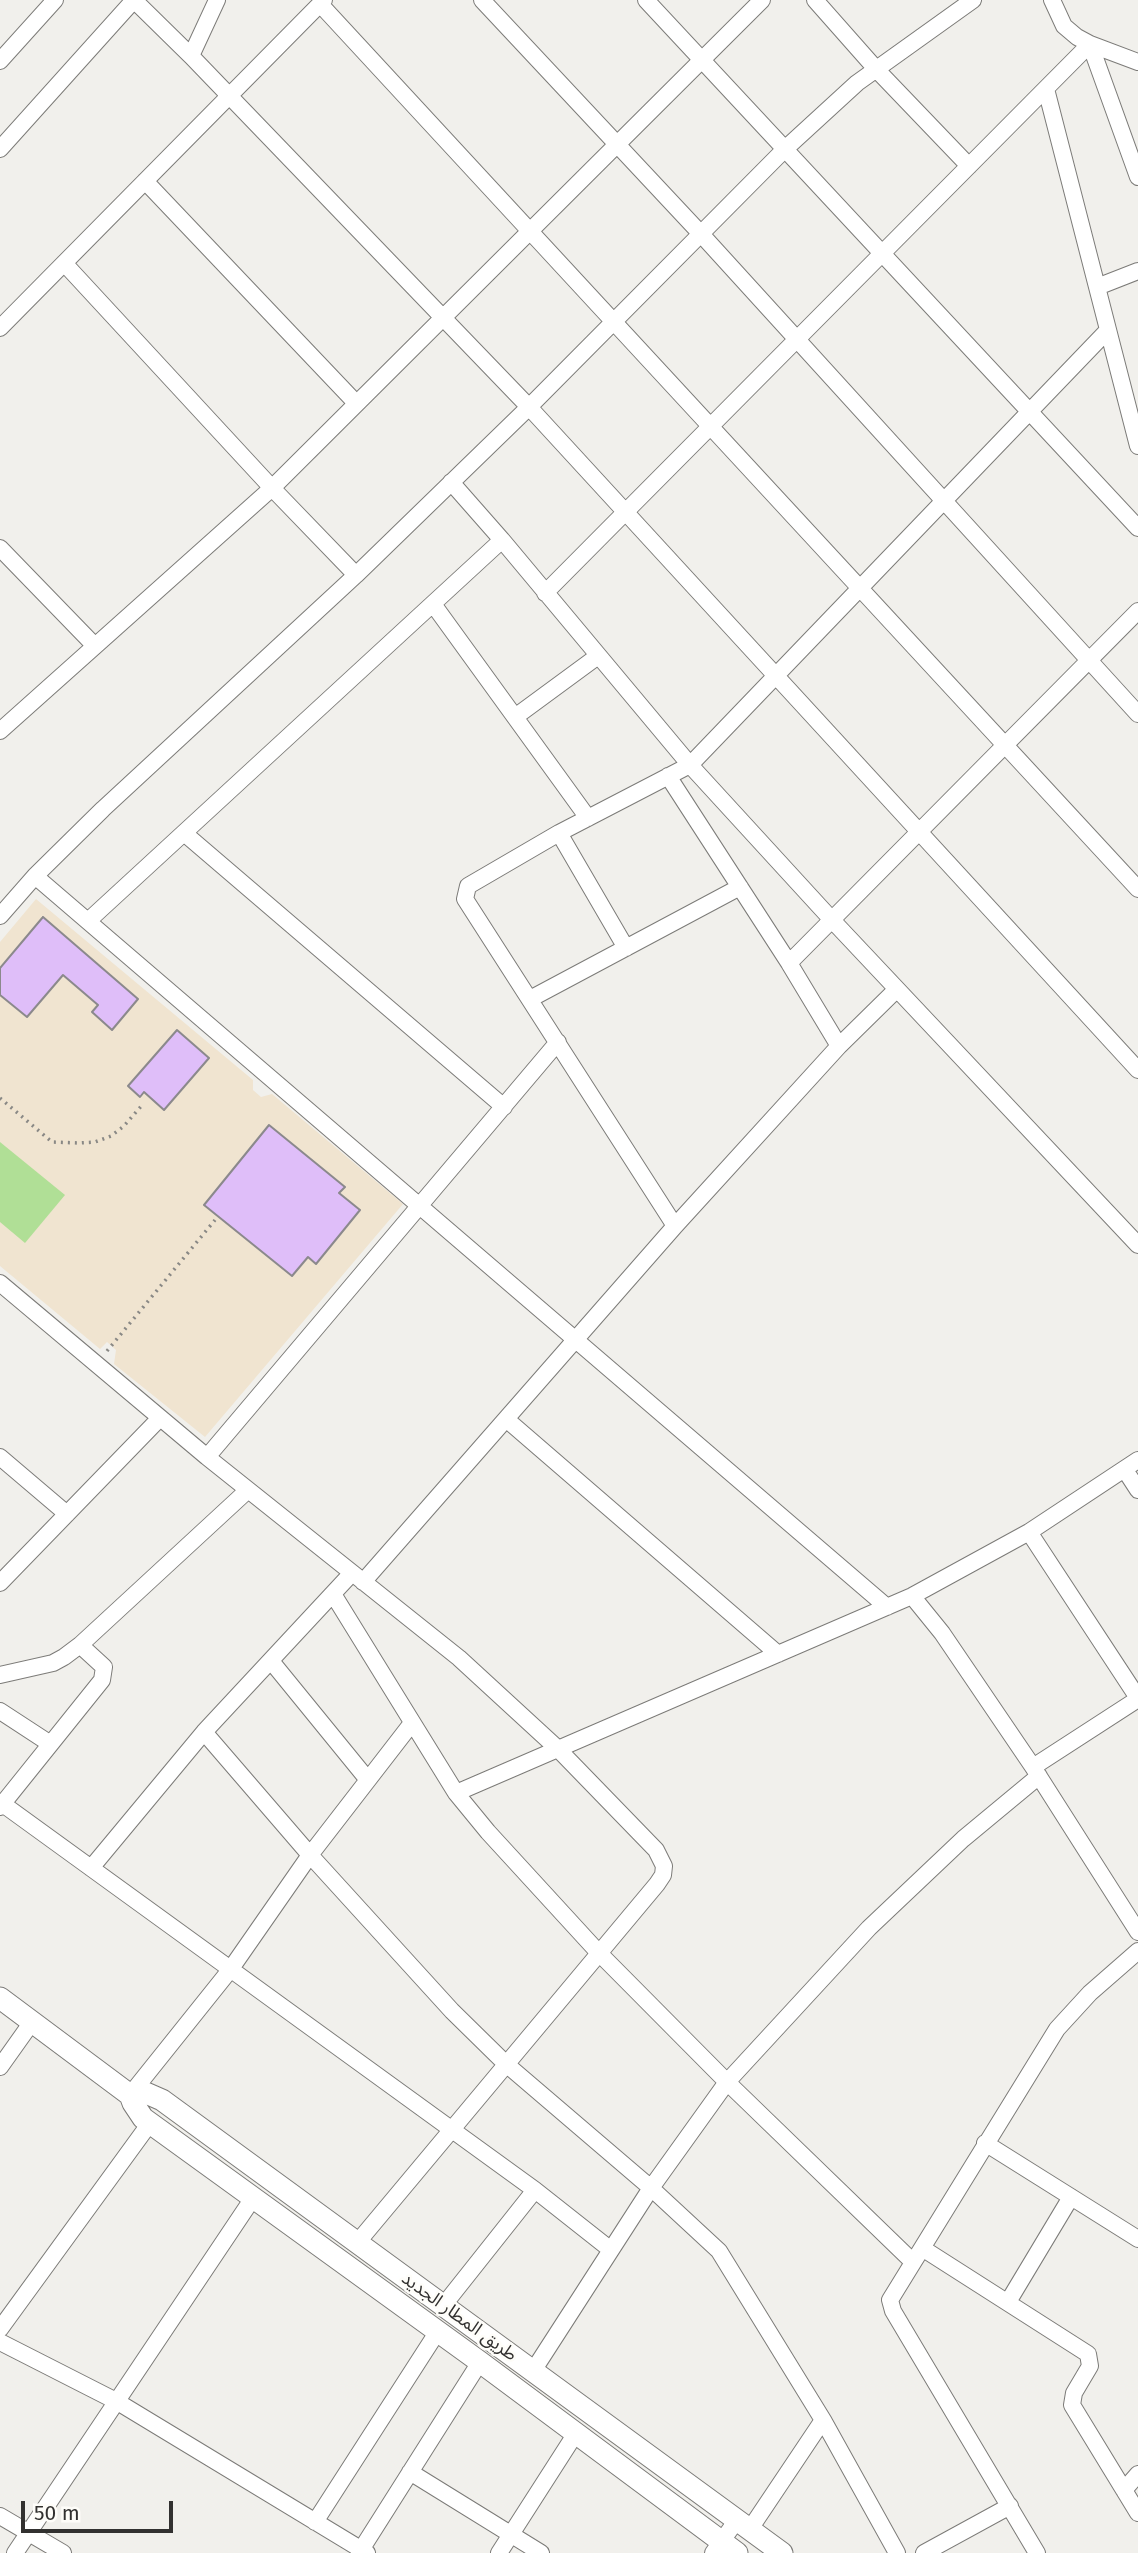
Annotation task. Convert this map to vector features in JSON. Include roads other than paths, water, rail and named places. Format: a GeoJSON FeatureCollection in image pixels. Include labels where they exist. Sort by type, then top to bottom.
{"type":"FeatureCollection","features":[{"type":"Feature","properties":{"kind":"street"},"geometry":{"type":"LineString","coordinates":[[0,61],[55,0]]}},
{"type":"Feature","properties":{"kind":"street"},"geometry":{"type":"LineString","coordinates":[[0,149],[134,0],[529,407],[1138,1070]]}},
{"type":"Feature","properties":{"kind":"street"},"geometry":{"type":"LineString","coordinates":[[191,56],[217,0]]}},
{"type":"Feature","properties":{"kind":"street"},"geometry":{"type":"LineString","coordinates":[[482,0],[701,234],[1138,714]]}},
{"type":"Feature","properties":{"kind":"street"},"geometry":{"type":"LineString","coordinates":[[646,0],[1138,528]]}},
{"type":"Feature","properties":{"kind":"street"},"geometry":{"type":"LineString","coordinates":[[0,731],[272,488],[762,0]]}},
{"type":"Feature","properties":{"kind":"street"},"geometry":{"type":"LineString","coordinates":[[815,0],[876,69],[969,166]]}},
{"type":"Feature","properties":{"kind":"street"},"geometry":{"type":"LineString","coordinates":[[0,916],[35,876],[103,809],[356,575],[615,323],[785,149],[876,69],[974,0]]}},
{"type":"Feature","properties":{"kind":"street"},"geometry":{"type":"LineString","coordinates":[[1052,0],[1065,26],[1090,44],[1138,62]]}},
{"type":"Feature","properties":{"kind":"street"},"geometry":{"type":"LineString","coordinates":[[0,328],[322,2],[1138,889]]}},
{"type":"Feature","properties":{"kind":"street"},"geometry":{"type":"LineString","coordinates":[[545,593],[1090,44]]}},
{"type":"Feature","properties":{"kind":"street"},"geometry":{"type":"LineString","coordinates":[[1090,44],[1138,176]]}},
{"type":"Feature","properties":{"kind":"street"},"geometry":{"type":"LineString","coordinates":[[1046,89],[1137,439]]}},
{"type":"Feature","properties":{"kind":"street"},"geometry":{"type":"LineString","coordinates":[[145,181],[356,403]]}},
{"type":"Feature","properties":{"kind":"street"},"geometry":{"type":"LineString","coordinates":[[64,263],[356,575]]}},
{"type":"Feature","properties":{"kind":"street"},"geometry":{"type":"LineString","coordinates":[[1097,287],[1138,271]]}},
{"type":"Feature","properties":{"kind":"street"},"geometry":{"type":"LineString","coordinates":[[675,1226],[465,899],[465,892],[475,881],[559,833],[690,765],[1108,330]]}},
{"type":"Feature","properties":{"kind":"street"},"geometry":{"type":"LineString","coordinates":[[451,482],[690,765],[1138,1245]]}},
{"type":"Feature","properties":{"kind":"street"},"geometry":{"type":"LineString","coordinates":[[88,921],[502,540]]}},
{"type":"Feature","properties":{"kind":"street"},"geometry":{"type":"LineString","coordinates":[[0,548],[95,646]]}},
{"type":"Feature","properties":{"kind":"street"},"geometry":{"type":"LineString","coordinates":[[433,604],[588,818]]}},
{"type":"Feature","properties":{"kind":"street"},"geometry":{"type":"LineString","coordinates":[[789,963],[1138,611]]}},
{"type":"Feature","properties":{"kind":"street"},"geometry":{"type":"LineString","coordinates":[[515,717],[598,656]]}},
{"type":"Feature","properties":{"kind":"street"},"geometry":{"type":"LineString","coordinates":[[668,776],[789,963],[839,1046]]}},
{"type":"Feature","properties":{"kind":"street"},"geometry":{"type":"LineString","coordinates":[[184,833],[504,1107]]}},
{"type":"Feature","properties":{"kind":"street"},"geometry":{"type":"LineString","coordinates":[[559,833],[626,948]]}},
{"type":"Feature","properties":{"kind":"street"},"geometry":{"type":"LineString","coordinates":[[35,876],[887,1607]]}},
{"type":"Feature","properties":{"kind":"street"},"geometry":{"type":"LineString","coordinates":[[530,999],[740,887]]}},
{"type":"Feature","properties":{"kind":"street"},"geometry":{"type":"LineString","coordinates":[[91,1868],[204,1732],[333,1594],[358,1578],[506,1419],[675,1226],[839,1046],[897,989]]}},
{"type":"Feature","properties":{"kind":"street"},"geometry":{"type":"LineString","coordinates":[[207,1457],[558,1042]]}},
{"type":"Feature","properties":{"kind":"street"},"geometry":{"type":"LineString","coordinates":[[0,1283],[207,1457],[460,1658],[558,1749],[656,1850],[664,1866],[663,1875],[657,1884],[357,2243]]}},
{"type":"Feature","properties":{"kind":"street"},"geometry":{"type":"LineString","coordinates":[[0,1583],[160,1418]]}},
{"type":"Feature","properties":{"kind":"street"},"geometry":{"type":"LineString","coordinates":[[506,1419],[778,1654]]}},
{"type":"Feature","properties":{"kind":"street"},"geometry":{"type":"LineString","coordinates":[[0,1457],[67,1514]]}},
{"type":"Feature","properties":{"kind":"street"},"geometry":{"type":"LineString","coordinates":[[457,1793],[912,1596],[1029,1532],[1131,1465],[1138,1490]]}},
{"type":"Feature","properties":{"kind":"street"},"geometry":{"type":"LineString","coordinates":[[0,1675],[53,1663],[80,1645],[248,1490]]}},
{"type":"Feature","properties":{"kind":"street"},"geometry":{"type":"LineString","coordinates":[[533,2371],[651,2188],[727,2082],[869,1928],[963,1839],[1036,1771],[1138,1698],[1029,1532]]}},
{"type":"Feature","properties":{"kind":"street"},"geometry":{"type":"LineString","coordinates":[[333,1594],[457,1793],[521,1869],[598,1952],[727,2082],[917,2255],[1008,2302],[1088,2354],[1090,2366],[1072,2399],[1072,2405],[1138,2513]]}},
{"type":"Feature","properties":{"kind":"street"},"geometry":{"type":"LineString","coordinates":[[912,1596],[942,1633],[1036,1771],[1138,1932]]}},
{"type":"Feature","properties":{"kind":"street"},"geometry":{"type":"LineString","coordinates":[[80,1645],[104,1667],[105,1673],[96,1688],[1,1804],[535,2190],[611,2250]]}},
{"type":"Feature","properties":{"kind":"street"},"geometry":{"type":"LineString","coordinates":[[271,1661],[368,1780]]}},
{"type":"Feature","properties":{"kind":"street"},"geometry":{"type":"LineString","coordinates":[[0,1711],[49,1743]]}},
{"type":"Feature","properties":{"kind":"street"},"geometry":{"type":"LineString","coordinates":[[130,2095],[230,1969],[310,1855],[412,1723]]}},
{"type":"Feature","properties":{"kind":"street"},"geometry":{"type":"LineString","coordinates":[[204,1732],[310,1855],[452,2011],[506,2064],[651,2188],[719,2251],[823,2420],[897,2553]]}},
{"type":"Feature","properties":{"kind":"street"},"geometry":{"type":"LineString","coordinates":[[1037,2553],[890,2305],[892,2294],[1057,2029],[1090,1993],[1138,1951]]}},
{"type":"Feature","properties":{"kind":"street","name":"طريق المطار الجديد"},"geometry":{"type":"LineString","coordinates":[[0,1998],[130,2095],[137,2111],[150,2123],[576,2433],[724,2549]]}},
{"type":"Feature","properties":{"kind":"street"},"geometry":{"type":"LineString","coordinates":[[0,2067],[32,2022]]}},
{"type":"Feature","properties":{"kind":"street","name":"طريق المطار الجديد"},"geometry":{"type":"LineString","coordinates":[[130,2095],[146,2094],[162,2100],[782,2553]]}},
{"type":"Feature","properties":{"kind":"street"},"geometry":{"type":"LineString","coordinates":[[0,2329],[150,2123]]}},
{"type":"Feature","properties":{"kind":"street"},"geometry":{"type":"LineString","coordinates":[[985,2143],[1138,2239]]}},
{"type":"Feature","properties":{"kind":"street"},"geometry":{"type":"LineString","coordinates":[[443,2306],[535,2190]]}},
{"type":"Feature","properties":{"kind":"street"},"geometry":{"type":"LineString","coordinates":[[15,2553],[253,2197]]}},
{"type":"Feature","properties":{"kind":"street"},"geometry":{"type":"LineString","coordinates":[[1008,2302],[1071,2197]]}},
{"type":"Feature","properties":{"kind":"street"},"geometry":{"type":"LineString","coordinates":[[315,2522],[438,2331]]}},
{"type":"Feature","properties":{"kind":"street"},"geometry":{"type":"LineString","coordinates":[[0,2342],[116,2401],[362,2552],[480,2362]]}},
{"type":"Feature","properties":{"kind":"street"},"geometry":{"type":"LineString","coordinates":[[724,2549],[823,2420]]}},
{"type":"Feature","properties":{"kind":"street"},"geometry":{"type":"LineString","coordinates":[[499,2553],[576,2433]]}},
{"type":"Feature","properties":{"kind":"street"},"geometry":{"type":"LineString","coordinates":[[410,2472],[541,2553]]}},
{"type":"Feature","properties":{"kind":"street"},"geometry":{"type":"LineString","coordinates":[[1124,2490],[1138,2474]]}},
{"type":"Feature","properties":{"kind":"street"},"geometry":{"type":"LineString","coordinates":[[924,2553],[1010,2506]]}},
{"type":"Feature","properties":{"kind":"street"},"geometry":{"type":"LineString","coordinates":[[0,2516],[63,2553]]}}]}
